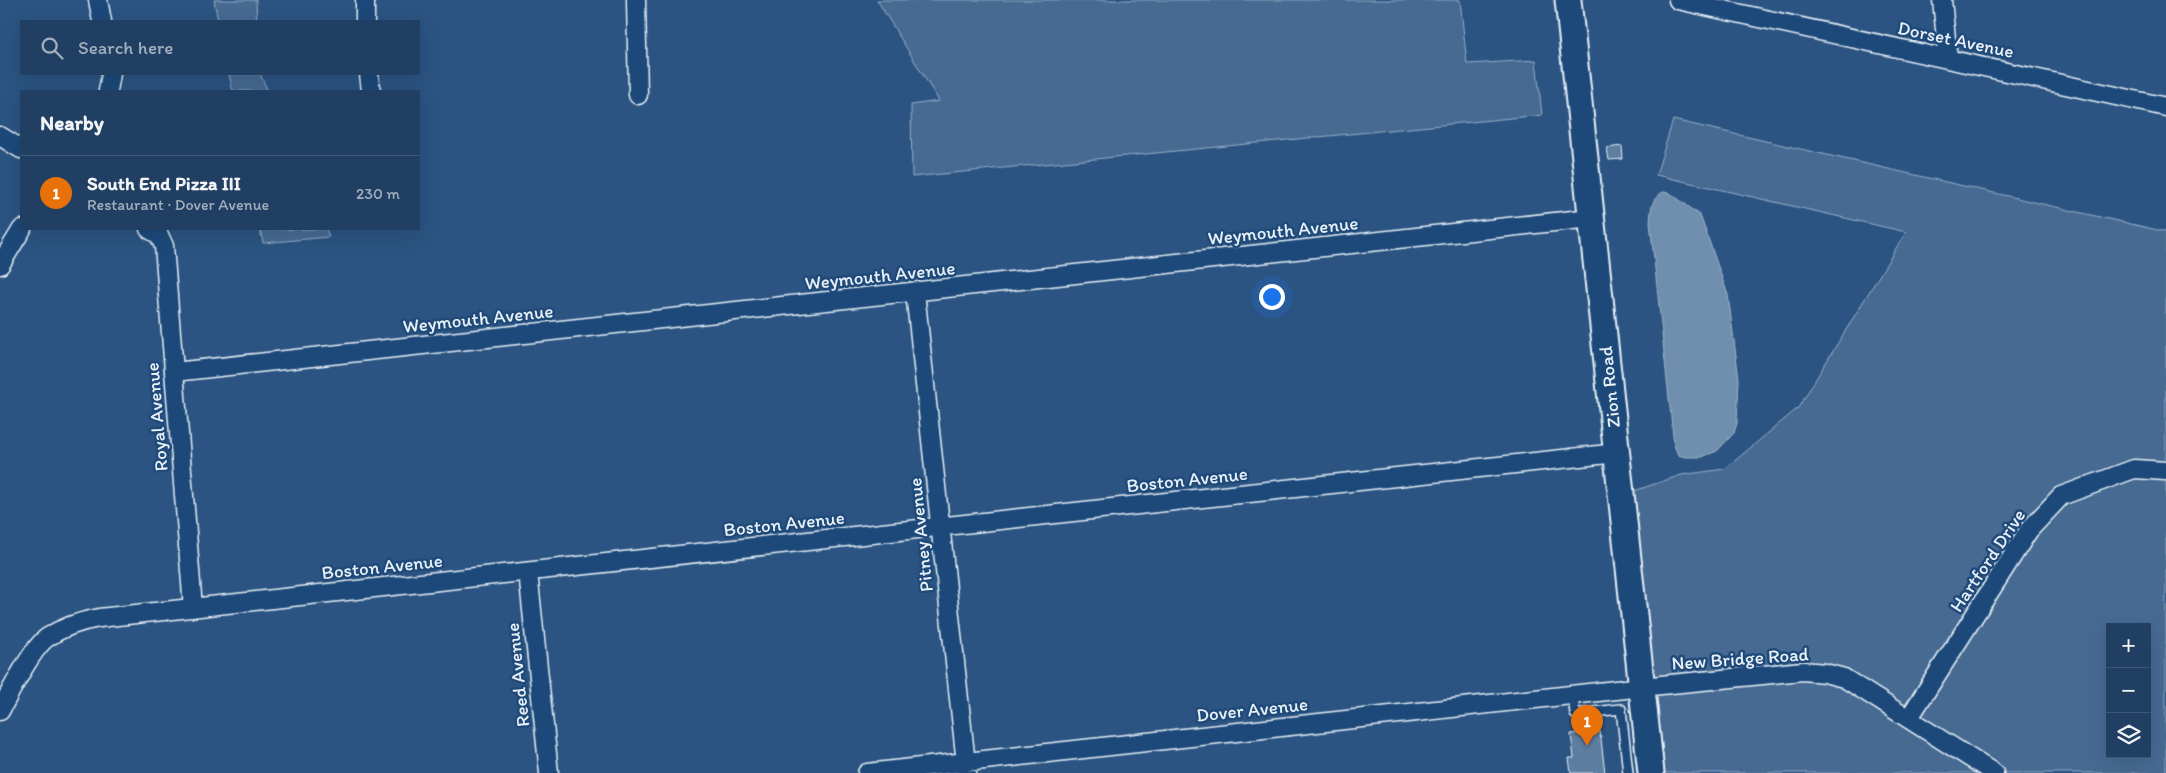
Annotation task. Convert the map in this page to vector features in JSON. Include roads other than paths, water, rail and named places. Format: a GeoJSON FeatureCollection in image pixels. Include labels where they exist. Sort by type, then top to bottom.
{"type":"FeatureCollection","features":[{"type":"Feature","properties":{"kind":"street"},"geometry":{"type":"LineString","coordinates":[[98,0],[102,20]]}},
{"type":"Feature","properties":{"kind":"street"},"geometry":{"type":"LineString","coordinates":[[365,0],[365,20]]}},
{"type":"Feature","properties":{"kind":"street"},"geometry":{"type":"LineString","coordinates":[[636,0],[638,95]]}},
{"type":"Feature","properties":{"kind":"street","name":"Zion Road"},"geometry":{"type":"LineString","coordinates":[[1568,0],[1642,687],[1633,716],[1651,773]]}},
{"type":"Feature","properties":{"kind":"street","name":"Dorset Avenue"},"geometry":{"type":"LineString","coordinates":[[1678,0],[1703,3],[2166,107]]}},
{"type":"Feature","properties":{"kind":"street"},"geometry":{"type":"LineString","coordinates":[[1942,0],[1948,58]]}},
{"type":"Feature","properties":{"kind":"street"},"geometry":{"type":"LineString","coordinates":[[108,90],[111,75]]}},
{"type":"Feature","properties":{"kind":"street"},"geometry":{"type":"LineString","coordinates":[[369,75],[371,90]]}},
{"type":"Feature","properties":{"kind":"street"},"geometry":{"type":"LineString","coordinates":[[0,136],[20,148]]}},
{"type":"Feature","properties":{"kind":"street","name":"Weymouth Avenue"},"geometry":{"type":"LineString","coordinates":[[174,372],[1591,218]]}},
{"type":"Feature","properties":{"kind":"street"},"geometry":{"type":"LineString","coordinates":[[0,265],[21,230]]}},
{"type":"Feature","properties":{"kind":"street","name":"Royal Avenue"},"geometry":{"type":"LineString","coordinates":[[150,230],[158,235],[164,246],[193,608]]}},
{"type":"Feature","properties":{"kind":"street","name":"Pitney Avenue"},"geometry":{"type":"LineString","coordinates":[[915,292],[967,768]]}},
{"type":"Feature","properties":{"kind":"street","name":"Boston Avenue"},"geometry":{"type":"LineString","coordinates":[[0,711],[25,666],[47,638],[88,620],[1617,454]]}},
{"type":"Feature","properties":{"kind":"street","name":"Hartford Drive"},"geometry":{"type":"LineString","coordinates":[[1909,718],[2029,530],[2061,496],[2134,469],[2166,471]]}},
{"type":"Feature","properties":{"kind":"street","name":"Reed Avenue"},"geometry":{"type":"LineString","coordinates":[[528,572],[549,773]]}},
{"type":"Feature","properties":{"kind":"street","name":"New Bridge Road"},"geometry":{"type":"LineString","coordinates":[[1642,687],[1803,671],[1824,673],[1844,678],[1994,773]]}},
{"type":"Feature","properties":{"kind":"street","name":"Dover Avenue"},"geometry":{"type":"LineString","coordinates":[[867,773],[967,768],[1642,687]]}},
{"type":"Feature","properties":{"kind":"lane"},"geometry":{"type":"LineString","coordinates":[[1573,696],[1575,714],[1621,709],[1633,716],[1628,773]]}},
{"type":"Feature","properties":{"kind":"place","name":"South End Pizza III"},"geometry":{"type":"Point","coordinates":[1587,746]}}]}
